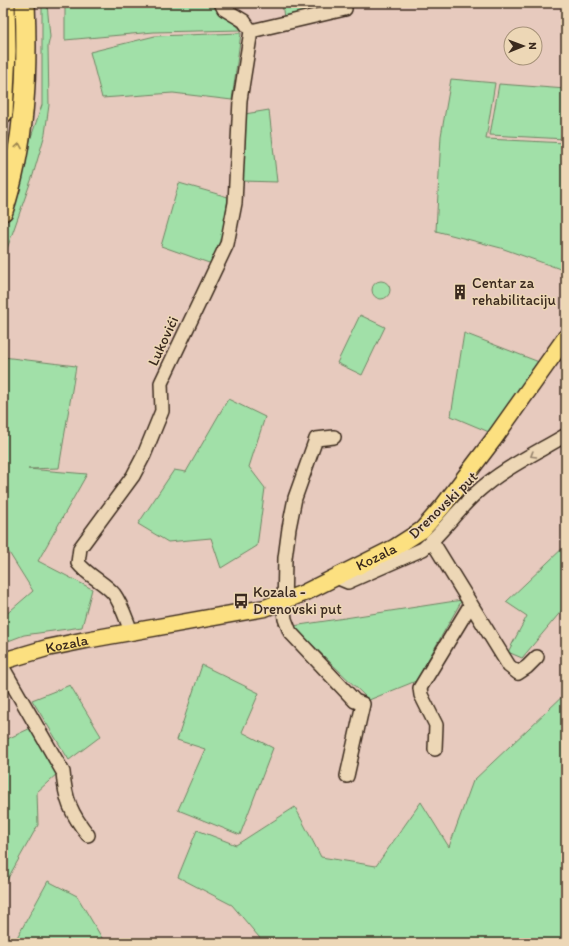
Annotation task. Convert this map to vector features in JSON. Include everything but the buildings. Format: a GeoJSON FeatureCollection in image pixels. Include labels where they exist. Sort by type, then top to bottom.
{"type":"FeatureCollection","features":[{"type":"Feature","properties":{"kind":"highway"},"geometry":{"type":"LineString","coordinates":[[3,113],[6,51],[5,3]]}},
{"type":"Feature","properties":{"kind":"highway"},"geometry":{"type":"LineString","coordinates":[[3,211],[14,171],[22,127],[26,47],[25,3]]}},
{"type":"Feature","properties":{"kind":"main road","name":"Kozala"},"geometry":{"type":"LineString","coordinates":[[3,661],[47,648],[265,608],[285,602],[399,545],[414,536],[429,522],[493,440],[546,363],[566,337]]}},
{"type":"Feature","properties":{"kind":"street"},"geometry":{"type":"LineString","coordinates":[[221,3],[224,9],[244,21],[251,31],[345,9],[344,3]]}},
{"type":"Feature","properties":{"kind":"street","name":"Lukovići"},"geometry":{"type":"LineString","coordinates":[[131,632],[124,611],[114,594],[84,571],[78,563],[80,548],[132,476],[144,455],[162,411],[161,383],[227,244],[235,203],[240,100],[251,31]]}},
{"type":"Feature","properties":{"kind":"street","name":"Drenovski put"},"geometry":{"type":"LineString","coordinates":[[336,577],[345,582],[357,579],[423,549],[432,541],[464,504],[485,485],[566,435]]}},
{"type":"Feature","properties":{"kind":"street"},"geometry":{"type":"LineString","coordinates":[[334,437],[316,439],[295,498],[285,558],[285,619],[290,632],[355,701],[363,704],[346,776]]}},
{"type":"Feature","properties":{"kind":"street"},"geometry":{"type":"LineString","coordinates":[[432,541],[509,666],[518,672],[527,667],[537,657]]}},
{"type":"Feature","properties":{"kind":"street"},"geometry":{"type":"LineString","coordinates":[[435,749],[436,725],[421,695],[420,688],[470,604]]}},
{"type":"Feature","properties":{"kind":"street"},"geometry":{"type":"LineString","coordinates":[[3,668],[63,772],[65,792],[69,807],[88,835]]}},
{"type":"Feature","properties":{"kind":"green space"},"geometry":{"type":"Polygon","coordinates":[[[42,3],[47,3],[50,37],[48,46],[49,105],[45,134],[33,175],[3,260],[3,236],[16,197],[29,143],[42,105],[42,3]]]}},
{"type":"Feature","properties":{"kind":"green space"},"geometry":{"type":"Polygon","coordinates":[[[65,3],[213,3],[241,30],[154,32],[65,40],[65,3]]]}},
{"type":"Feature","properties":{"kind":"green space"},"geometry":{"type":"Polygon","coordinates":[[[282,3],[303,3],[304,14],[284,18],[282,3]]]}},
{"type":"Feature","properties":{"kind":"green space"},"geometry":{"type":"Polygon","coordinates":[[[241,33],[232,100],[173,93],[102,98],[90,52],[155,36],[241,33]]]}},
{"type":"Feature","properties":{"kind":"green space"},"geometry":{"type":"Polygon","coordinates":[[[451,79],[495,83],[486,139],[566,143],[566,271],[501,248],[436,231],[441,136],[451,79]]]}},
{"type":"Feature","properties":{"kind":"green space"},"geometry":{"type":"Polygon","coordinates":[[[499,84],[566,89],[566,139],[490,135],[499,84]]]}},
{"type":"Feature","properties":{"kind":"green space"},"geometry":{"type":"Polygon","coordinates":[[[269,110],[277,182],[242,181],[245,114],[269,110]]]}},
{"type":"Feature","properties":{"kind":"green space"},"geometry":{"type":"Polygon","coordinates":[[[179,183],[228,197],[223,237],[212,264],[161,246],[179,183]]]}},
{"type":"Feature","properties":{"kind":"green space"},"geometry":{"type":"Polygon","coordinates":[[[381,281],[387,284],[390,290],[387,296],[381,299],[375,296],[372,290],[375,284],[381,281]]]}},
{"type":"Feature","properties":{"kind":"green space"},"geometry":{"type":"Polygon","coordinates":[[[360,315],[385,327],[362,375],[337,363],[360,315]]]}},
{"type":"Feature","properties":{"kind":"green space"},"geometry":{"type":"Polygon","coordinates":[[[464,333],[539,362],[489,432],[451,416],[464,333]]]}},
{"type":"Feature","properties":{"kind":"green space"},"geometry":{"type":"Polygon","coordinates":[[[3,357],[76,366],[59,468],[28,469],[87,474],[38,561],[92,589],[82,627],[24,635],[3,643],[3,617],[33,591],[3,543],[3,357]]]}},
{"type":"Feature","properties":{"kind":"green space"},"geometry":{"type":"Polygon","coordinates":[[[228,399],[265,417],[249,467],[265,488],[257,546],[221,568],[211,538],[168,542],[138,524],[174,470],[186,472],[228,399]]]}},
{"type":"Feature","properties":{"kind":"green space"},"geometry":{"type":"Polygon","coordinates":[[[566,545],[566,611],[563,609],[522,658],[508,652],[527,616],[506,602],[566,545]]]}},
{"type":"Feature","properties":{"kind":"green space"},"geometry":{"type":"Polygon","coordinates":[[[462,600],[416,681],[369,700],[293,626],[462,600]]]}},
{"type":"Feature","properties":{"kind":"green space"},"geometry":{"type":"Polygon","coordinates":[[[202,665],[259,693],[242,732],[273,748],[240,835],[178,810],[205,749],[177,740],[202,665]]]}},
{"type":"Feature","properties":{"kind":"green space"},"geometry":{"type":"Polygon","coordinates":[[[70,685],[101,736],[69,760],[32,700],[70,685]]]}},
{"type":"Feature","properties":{"kind":"green space"},"geometry":{"type":"Polygon","coordinates":[[[566,693],[566,943],[264,943],[232,905],[178,877],[197,830],[236,845],[295,807],[321,857],[376,866],[421,802],[449,847],[473,781],[566,693]]]}},
{"type":"Feature","properties":{"kind":"green space"},"geometry":{"type":"Polygon","coordinates":[[[33,727],[59,772],[37,792],[38,825],[3,887],[3,741],[33,727]]]}},
{"type":"Feature","properties":{"kind":"green space"},"geometry":{"type":"Polygon","coordinates":[[[48,881],[77,896],[105,943],[14,943],[48,881]]]}},
{"type":"Feature","properties":{"kind":"place","name":"Centar za rehabilitaciju"},"geometry":{"type":"Point","coordinates":[460,292]}},
{"type":"Feature","properties":{"kind":"place","name":"Kozala - Drenovski put"},"geometry":{"type":"Point","coordinates":[241,601]}}]}
